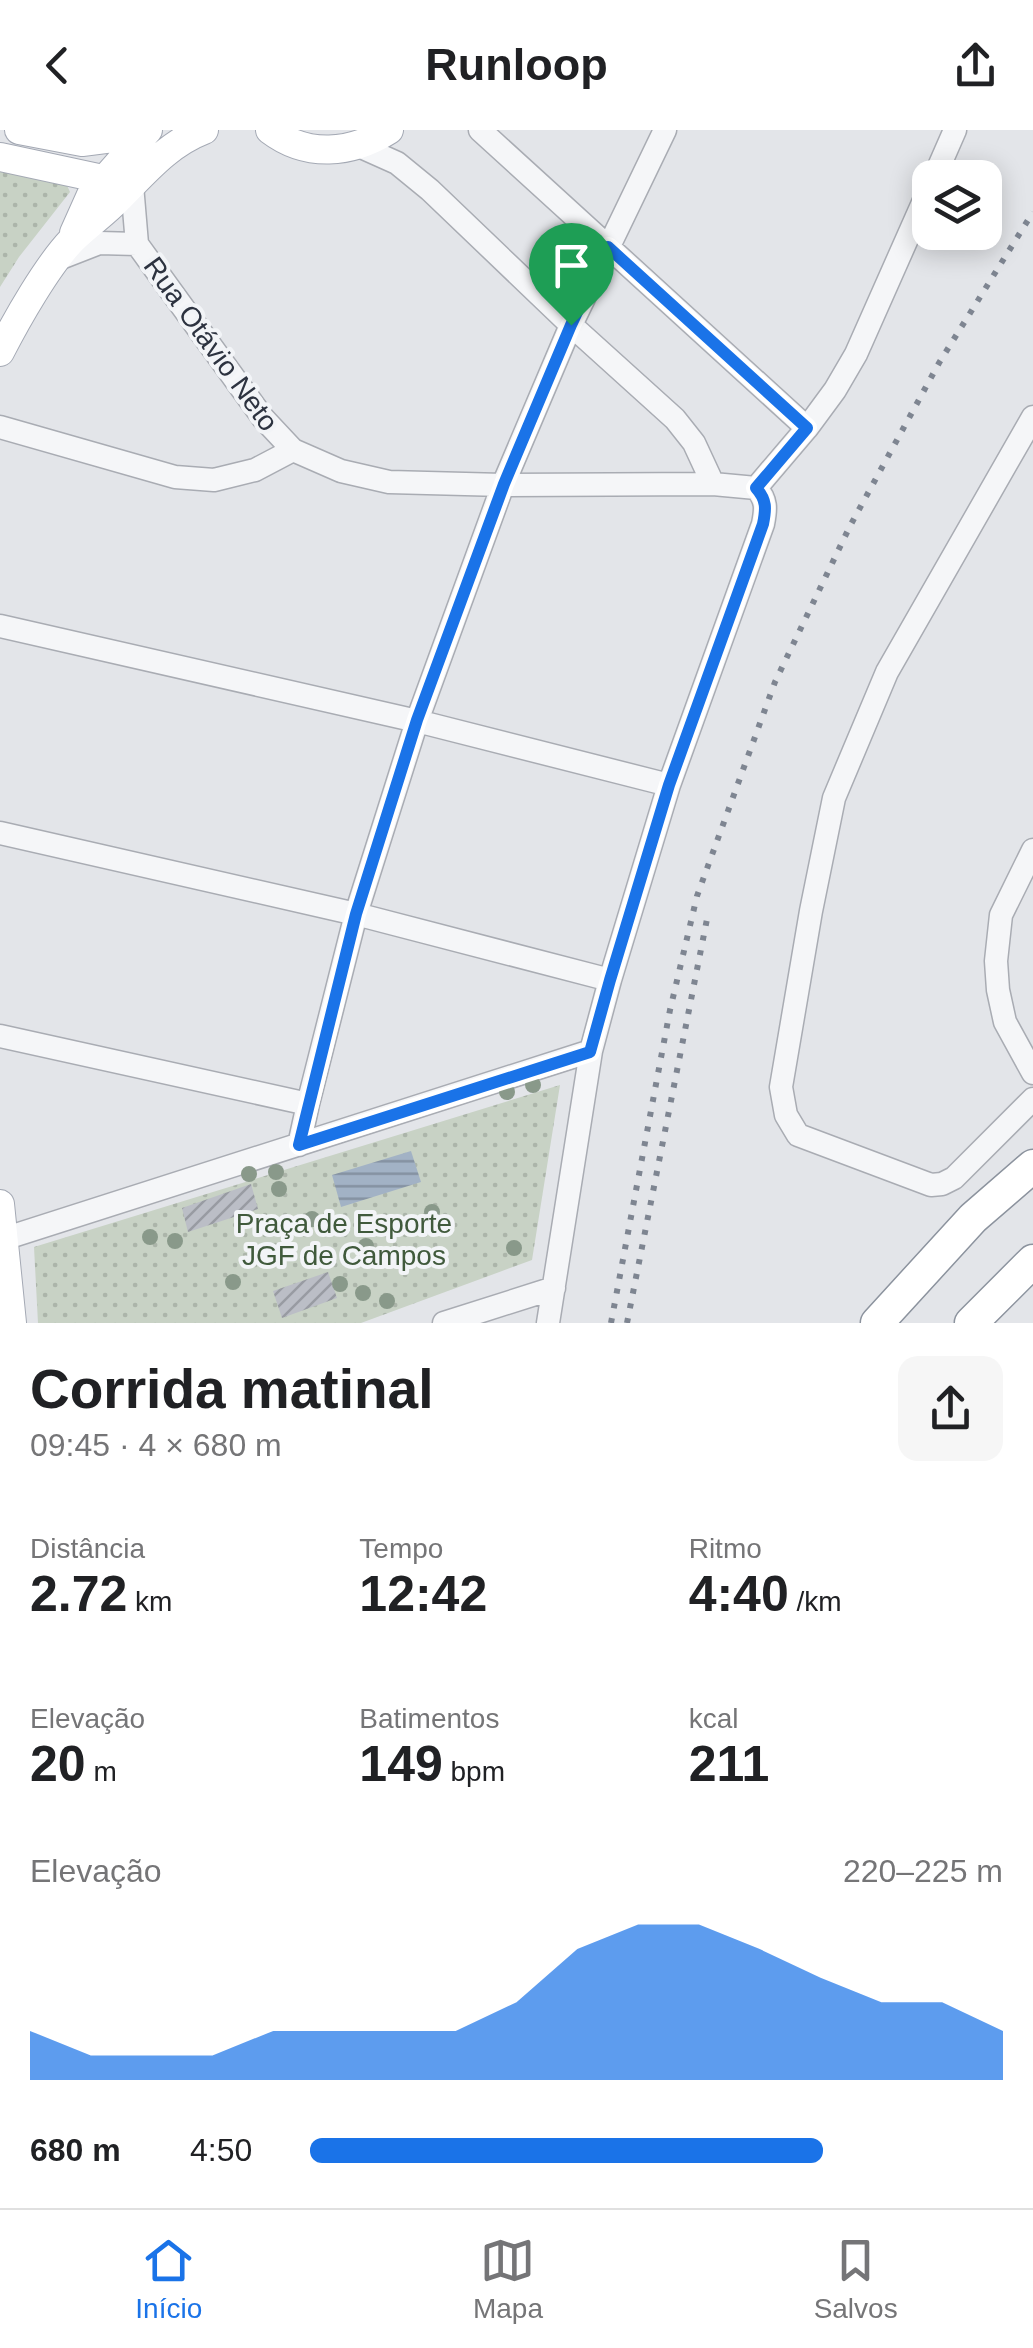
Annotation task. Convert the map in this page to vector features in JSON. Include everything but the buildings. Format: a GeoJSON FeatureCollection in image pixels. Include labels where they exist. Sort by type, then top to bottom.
{"type":"FeatureCollection","features":[{"type":"Feature","properties":{"kind":"highway"},"geometry":{"type":"LineString","coordinates":[[877,1323],[973,1218],[1033,1166]]}},
{"type":"Feature","properties":{"kind":"highway"},"geometry":{"type":"LineString","coordinates":[[970,1323],[1033,1261]]}},
{"type":"Feature","properties":{"kind":"main road"},"geometry":{"type":"LineString","coordinates":[[19,130],[82,142],[147,130]]}},
{"type":"Feature","properties":{"kind":"main road"},"geometry":{"type":"LineString","coordinates":[[119,183],[147,130]]}},
{"type":"Feature","properties":{"kind":"main road"},"geometry":{"type":"LineString","coordinates":[[3,342],[64,250],[91,195],[119,183],[204,130]]}},
{"type":"Feature","properties":{"kind":"main road"},"geometry":{"type":"LineString","coordinates":[[270,130],[300,146],[330,151],[359,146],[388,130]]}},
{"type":"Feature","properties":{"kind":"main road"},"geometry":{"type":"LineString","coordinates":[[0,157],[119,183]]}},
{"type":"Feature","properties":{"kind":"main road"},"geometry":{"type":"LineString","coordinates":[[0,1204],[5,1291],[12,1323]]}},
{"type":"Feature","properties":{"kind":"street"},"geometry":{"type":"LineString","coordinates":[[480,130],[807,428]]}},
{"type":"Feature","properties":{"kind":"street"},"geometry":{"type":"LineString","coordinates":[[299,1145],[356,914],[417,720],[504,484],[571,325],[666,130]]}},
{"type":"Feature","properties":{"kind":"street"},"geometry":{"type":"LineString","coordinates":[[942,160],[955,130]]}},
{"type":"Feature","properties":{"kind":"street"},"geometry":{"type":"LineString","coordinates":[[359,146],[397,163],[430,190],[675,419],[694,443],[713,484]]}},
{"type":"Feature","properties":{"kind":"street","name":"Rua Otávio Neto"},"geometry":{"type":"LineString","coordinates":[[119,183],[137,244],[262,418],[293,450],[341,470],[389,482],[713,484],[756,488]]}},
{"type":"Feature","properties":{"kind":"street"},"geometry":{"type":"LineString","coordinates":[[548,1323],[590,1052],[669,785],[763,524],[764,497],[756,488],[835,390],[856,354],[912,228]]}},
{"type":"Feature","properties":{"kind":"street","name":"Rua Otávio Neto"},"geometry":{"type":"LineString","coordinates":[[64,250],[99,243],[137,244]]}},
{"type":"Feature","properties":{"kind":"street"},"geometry":{"type":"LineString","coordinates":[[1033,416],[887,672],[834,798],[781,1087],[786,1115],[798,1136],[931,1184],[954,1178],[1033,1098]]}},
{"type":"Feature","properties":{"kind":"street"},"geometry":{"type":"LineString","coordinates":[[664,484],[683,470],[690,449],[675,419]]}},
{"type":"Feature","properties":{"kind":"street"},"geometry":{"type":"LineString","coordinates":[[0,427],[174,477],[214,480],[256,470],[293,450]]}},
{"type":"Feature","properties":{"kind":"street"},"geometry":{"type":"LineString","coordinates":[[0,626],[417,720],[669,785]]}},
{"type":"Feature","properties":{"kind":"street"},"geometry":{"type":"LineString","coordinates":[[0,833],[356,914],[610,980]]}},
{"type":"Feature","properties":{"kind":"street"},"geometry":{"type":"LineString","coordinates":[[1033,850],[1001,915],[996,962],[1005,1022],[1033,1073]]}},
{"type":"Feature","properties":{"kind":"street"},"geometry":{"type":"LineString","coordinates":[[0,1036],[308,1104]]}},
{"type":"Feature","properties":{"kind":"street"},"geometry":{"type":"LineString","coordinates":[[1,1240],[590,1052]]}},
{"type":"Feature","properties":{"kind":"street"},"geometry":{"type":"LineString","coordinates":[[444,1323],[554,1288]]}},
{"type":"Feature","properties":{"kind":"green space"},"geometry":{"type":"Polygon","coordinates":[[[0,168],[65,181],[70,192],[0,287],[0,168]]]}},
{"type":"Feature","properties":{"kind":"green space","name":"Praça de Esporte JGF de Campos"},"geometry":{"type":"Polygon","coordinates":[[[560,1085],[532,1260],[361,1323],[38,1323],[34,1247],[560,1085]]]}},
{"type":"Feature","properties":{"kind":"water"},"geometry":{"type":"Polygon","coordinates":[[[411,1151],[421,1182],[341,1207],[332,1175],[411,1151]]]}},
{"type":"Feature","properties":{"kind":"railway"},"geometry":{"type":"LineString","coordinates":[[611,1323],[670,1010],[697,896],[775,682],[850,526],[939,363],[1033,212]]}},
{"type":"Feature","properties":{"kind":"railway"},"geometry":{"type":"LineString","coordinates":[[627,1323],[708,914]]}},
{"type":"Feature","properties":{"kind":"route"},"geometry":{"type":"LineString","coordinates":[[608,247],[807,428],[756,488],[764,497],[763,524],[669,785],[590,1052],[299,1145],[356,914],[417,720],[504,484],[571,325],[608,247]]}}]}
